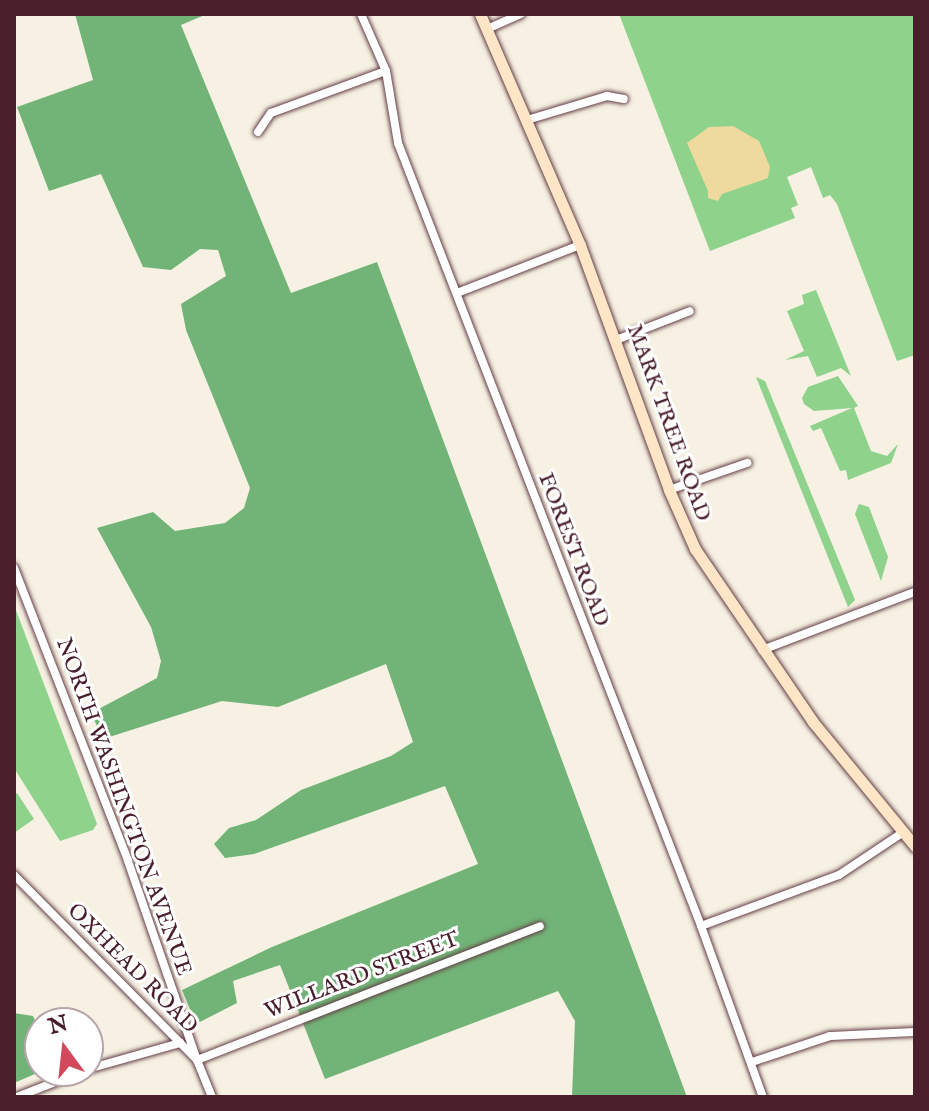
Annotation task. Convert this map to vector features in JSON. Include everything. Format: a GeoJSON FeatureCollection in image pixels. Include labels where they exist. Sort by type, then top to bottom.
{"type":"FeatureCollection","features":[{"type":"Feature","properties":{"kind":"street","name":"FOREST ROAD"},"geometry":{"type":"LineString","coordinates":[[361,14],[386,71],[398,143],[701,926],[763,1097]]}},
{"type":"Feature","properties":{"kind":"street","name":"MARK TREE ROAD"},"geometry":{"type":"LineString","coordinates":[[480,14],[580,245],[669,490],[695,549],[761,651],[915,846]]}},
{"type":"Feature","properties":{"kind":"street"},"geometry":{"type":"LineString","coordinates":[[487,29],[521,14]]}},
{"type":"Feature","properties":{"kind":"street"},"geometry":{"type":"LineString","coordinates":[[258,132],[271,113],[386,71]]}},
{"type":"Feature","properties":{"kind":"street"},"geometry":{"type":"LineString","coordinates":[[527,120],[607,96],[624,99]]}},
{"type":"Feature","properties":{"kind":"street"},"geometry":{"type":"LineString","coordinates":[[457,293],[580,245]]}},
{"type":"Feature","properties":{"kind":"street"},"geometry":{"type":"LineString","coordinates":[[616,340],[690,311]]}},
{"type":"Feature","properties":{"kind":"street"},"geometry":{"type":"LineString","coordinates":[[669,490],[747,463]]}},
{"type":"Feature","properties":{"kind":"street","name":"NORTH WASHINGTON AVENUE"},"geometry":{"type":"LineString","coordinates":[[14,568],[126,856],[197,1060]]}},
{"type":"Feature","properties":{"kind":"street"},"geometry":{"type":"LineString","coordinates":[[761,651],[915,592]]}},
{"type":"Feature","properties":{"kind":"street"},"geometry":{"type":"LineString","coordinates":[[701,926],[839,875],[902,833]]}},
{"type":"Feature","properties":{"kind":"street","name":"OXHEAD ROAD"},"geometry":{"type":"LineString","coordinates":[[14,875],[197,1060],[212,1097]]}},
{"type":"Feature","properties":{"kind":"street","name":"WILLARD STREET"},"geometry":{"type":"LineString","coordinates":[[197,1060],[540,926]]}},
{"type":"Feature","properties":{"kind":"street"},"geometry":{"type":"LineString","coordinates":[[752,1062],[830,1036],[915,1032]]}},
{"type":"Feature","properties":{"kind":"street"},"geometry":{"type":"LineString","coordinates":[[104,1065],[180,1043]]}},
{"type":"Feature","properties":{"kind":"street"},"geometry":{"type":"LineString","coordinates":[[17,1097],[42,1087]]}},
{"type":"Feature","properties":{"kind":"green space"},"geometry":{"type":"Polygon","coordinates":[[[75,14],[207,14],[181,25],[291,293],[377,262],[687,1097],[572,1097],[575,1021],[558,991],[325,1079],[280,965],[233,981],[237,1003],[196,1024],[182,990],[272,947],[478,864],[445,786],[254,854],[225,858],[214,844],[229,828],[256,820],[301,790],[391,756],[413,742],[386,664],[278,707],[222,701],[103,739],[91,713],[157,678],[161,661],[151,627],[97,528],[153,512],[175,531],[225,523],[244,508],[250,488],[186,330],[181,304],[226,276],[218,250],[200,249],[171,270],[143,267],[101,174],[49,191],[17,107],[93,80],[75,14]]]}},
{"type":"Feature","properties":{"kind":"green space"},"geometry":{"type":"Polygon","coordinates":[[[619,14],[915,14],[915,355],[897,361],[837,204],[830,195],[823,198],[811,167],[787,177],[798,205],[791,208],[795,218],[710,251],[619,14]]]}},
{"type":"Feature","properties":{"kind":"green space"},"geometry":{"type":"Polygon","coordinates":[[[816,290],[851,376],[841,368],[817,377],[808,356],[785,360],[804,351],[787,311],[804,304],[802,295],[816,290]]]}},
{"type":"Feature","properties":{"kind":"green space"},"geometry":{"type":"Polygon","coordinates":[[[838,376],[858,406],[854,408],[871,451],[887,456],[898,444],[891,463],[848,480],[846,470],[840,471],[821,428],[813,431],[810,426],[852,408],[814,411],[804,404],[802,398],[808,387],[838,376]]]}},
{"type":"Feature","properties":{"kind":"green space"},"geometry":{"type":"Polygon","coordinates":[[[756,377],[765,381],[855,600],[848,607],[756,377]]]}},
{"type":"Feature","properties":{"kind":"green space"},"geometry":{"type":"Polygon","coordinates":[[[859,504],[869,507],[888,557],[881,581],[855,514],[859,504]]]}},
{"type":"Feature","properties":{"kind":"green space"},"geometry":{"type":"Polygon","coordinates":[[[14,605],[97,824],[93,830],[60,841],[14,768],[14,605]]]}},
{"type":"Feature","properties":{"kind":"green space"},"geometry":{"type":"Polygon","coordinates":[[[17,793],[34,819],[14,833],[14,795],[17,793]]]}},
{"type":"Feature","properties":{"kind":"green space"},"geometry":{"type":"Polygon","coordinates":[[[14,1013],[24,1015],[24,1079],[14,1083],[14,1013]]]}},
{"type":"Feature","properties":{"kind":"sand"},"geometry":{"type":"Polygon","coordinates":[[[733,126],[759,141],[770,167],[768,178],[722,194],[718,201],[708,198],[708,191],[687,143],[709,127],[733,126]]]}}]}
